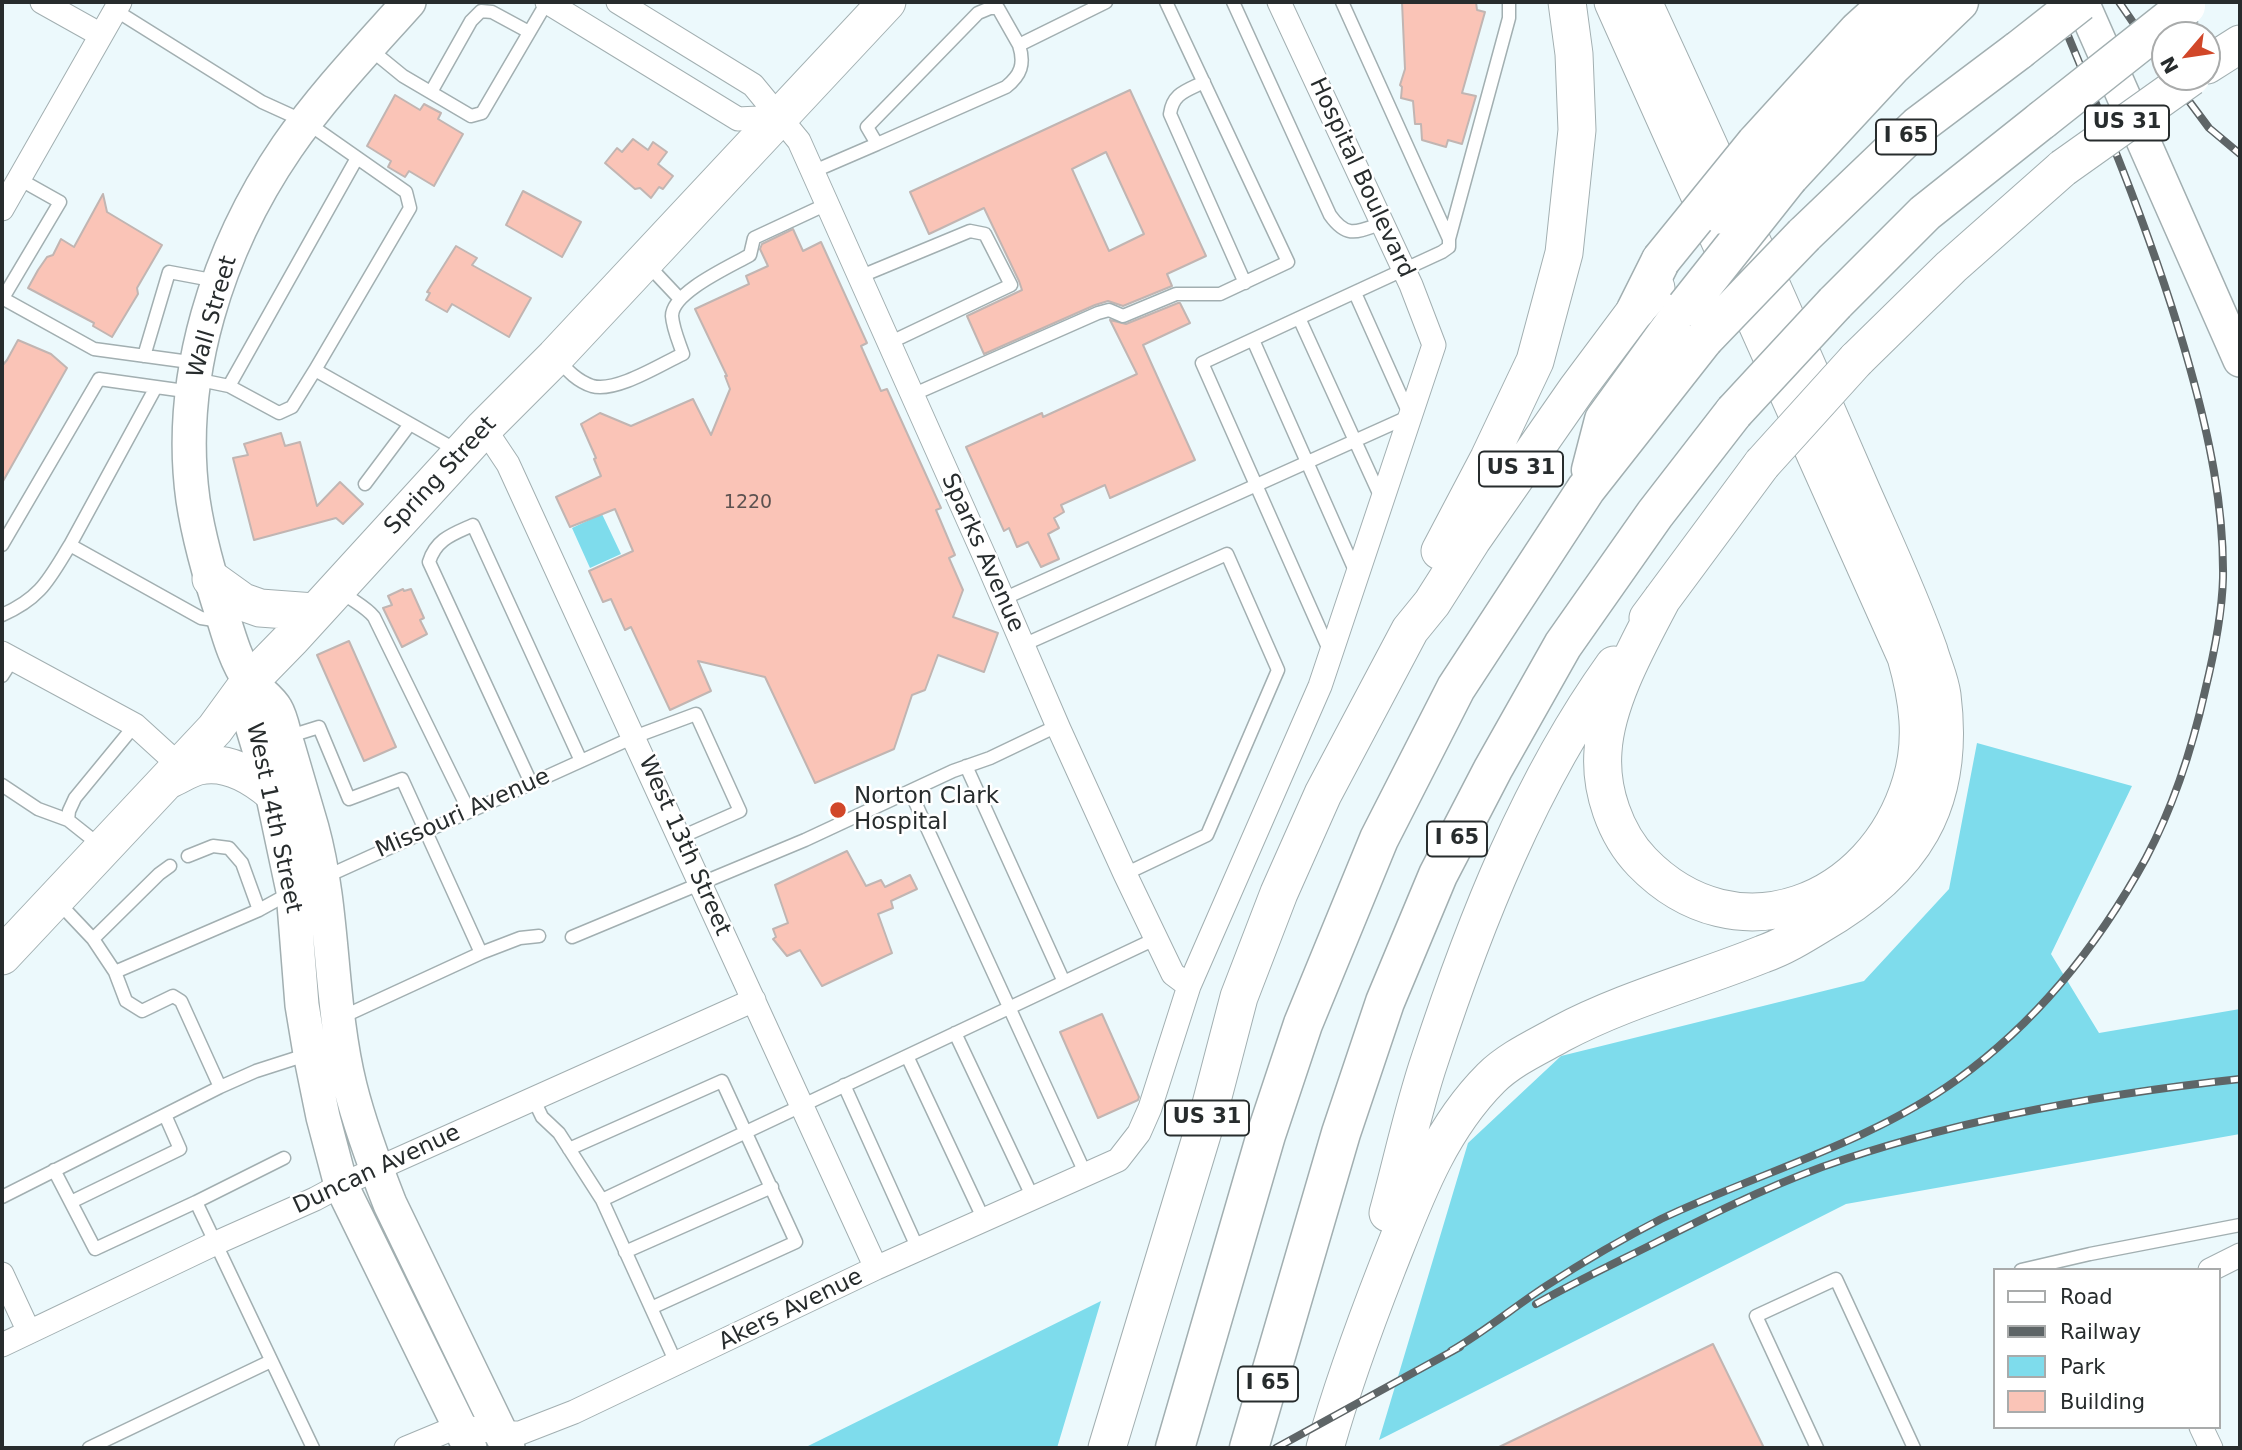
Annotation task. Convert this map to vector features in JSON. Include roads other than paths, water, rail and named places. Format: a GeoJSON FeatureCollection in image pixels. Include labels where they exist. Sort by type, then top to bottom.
{"type":"FeatureCollection","features":[{"type":"Feature","properties":{"kind":"highway"},"geometry":{"type":"LineString","coordinates":[[1695,323],[1772,159],[1858,32],[1890,2]]}},
{"type":"Feature","properties":{"kind":"highway"},"geometry":{"type":"LineString","coordinates":[[1636,310],[1667,266],[1772,159],[1891,67],[1959,2]]}},
{"type":"Feature","properties":{"kind":"highway","name":"I 65"},"geometry":{"type":"LineString","coordinates":[[1175,1448],[1294,1048],[1379,839],[1456,688],[1695,323],[1804,235],[1918,126],[2081,2]]}},
{"type":"Feature","properties":{"kind":"highway","name":"I 65"},"geometry":{"type":"LineString","coordinates":[[1249,1448],[1341,1133],[1385,1002],[1438,875],[1493,769],[1563,645],[1656,514],[1734,412],[1835,303],[1925,213],[2189,4]]}},
{"type":"Feature","properties":{"kind":"main road","name":"Spring Street"},"geometry":{"type":"LineString","coordinates":[[2,956],[215,729],[250,681],[887,2]]}},
{"type":"Feature","properties":{"kind":"main road"},"geometry":{"type":"LineString","coordinates":[[1410,630],[1419,591],[1489,458],[1535,360],[1564,253],[1577,130],[1574,54],[1567,2]]}},
{"type":"Feature","properties":{"kind":"main road"},"geometry":{"type":"LineString","coordinates":[[1613,2],[1906,657],[1916,693],[1918,749],[1912,782],[1900,813],[1868,861],[1834,889],[1807,902],[1777,910],[1726,909],[1694,900],[1675,890],[1650,870],[1625,841],[1607,797],[1602,771],[1604,737],[1634,652],[1662,599]]}},
{"type":"Feature","properties":{"kind":"main road"},"geometry":{"type":"LineString","coordinates":[[1362,1334],[1413,1199],[1440,1145],[1462,1112],[1494,1075],[1527,1052],[1591,1017],[1767,953],[1845,910],[1876,888],[1917,839],[1934,807],[1944,768],[1945,733],[1941,689],[1918,621],[1643,2]]}},
{"type":"Feature","properties":{"kind":"main road"},"geometry":{"type":"LineString","coordinates":[[1772,159],[1876,50],[1930,2]]}},
{"type":"Feature","properties":{"kind":"main road","name":"US 31"},"geometry":{"type":"LineString","coordinates":[[1325,1448],[1362,1334],[1386,1221],[1429,1060],[1504,860],[1588,700],[1762,464],[1856,360],[1951,267],[2063,168],[2172,91]]}},
{"type":"Feature","properties":{"kind":"main road","name":"US 31"},"geometry":{"type":"LineString","coordinates":[[1107,1448],[1210,1108],[1239,997],[1279,893],[1323,794],[1410,630],[1432,603],[1479,529],[1577,389],[1636,310]]}},
{"type":"Feature","properties":{"kind":"main road"},"geometry":{"type":"LineString","coordinates":[[211,579],[243,602],[260,608],[326,600]]}},
{"type":"Feature","properties":{"kind":"main road"},"geometry":{"type":"LineString","coordinates":[[174,773],[200,766],[238,770],[272,792]]}},
{"type":"Feature","properties":{"kind":"street"},"geometry":{"type":"LineString","coordinates":[[41,2],[101,36]]}},
{"type":"Feature","properties":{"kind":"street","name":"Wall Street"},"geometry":{"type":"LineString","coordinates":[[250,681],[224,621],[211,579],[193,498],[189,445],[194,378],[219,282],[256,198],[271,171],[306,122],[409,2]]}},
{"type":"Feature","properties":{"kind":"street"},"geometry":{"type":"LineString","coordinates":[[547,2],[738,119],[779,117]]}},
{"type":"Feature","properties":{"kind":"street","name":"Sparks Avenue"},"geometry":{"type":"LineString","coordinates":[[618,2],[753,85],[799,141],[1125,874],[1173,974],[1189,986]]}},
{"type":"Feature","properties":{"kind":"street","name":"Hospital Boulevard"},"geometry":{"type":"LineString","coordinates":[[1279,2],[1430,330],[1434,345],[1410,416]]}},
{"type":"Feature","properties":{"kind":"street"},"geometry":{"type":"LineString","coordinates":[[2081,2],[2240,360]]}},
{"type":"Feature","properties":{"kind":"street"},"geometry":{"type":"LineString","coordinates":[[2,209],[118,6]]}},
{"type":"Feature","properties":{"kind":"street"},"geometry":{"type":"LineString","coordinates":[[1189,986],[1320,686],[1410,416]]}},
{"type":"Feature","properties":{"kind":"street","name":"West 13th Street"},"geometry":{"type":"LineString","coordinates":[[473,441],[508,464],[876,1268]]}},
{"type":"Feature","properties":{"kind":"street"},"geometry":{"type":"LineString","coordinates":[[5,663],[135,725],[174,773]]}},
{"type":"Feature","properties":{"kind":"street","name":"West 14th Street"},"geometry":{"type":"LineString","coordinates":[[250,681],[276,709],[285,738],[308,884],[340,1018],[350,1086],[376,1169],[390,1204],[504,1441]]}},
{"type":"Feature","properties":{"kind":"street","name":"West 14th Street"},"geometry":{"type":"LineString","coordinates":[[250,681],[250,719],[272,792],[308,884],[302,1005],[323,1117],[341,1185],[464,1437]]}},
{"type":"Feature","properties":{"kind":"street","name":"Akers Avenue"},"geometry":{"type":"LineString","coordinates":[[464,1437],[504,1441],[575,1412],[876,1268],[1118,1160],[1139,1133],[1150,1108],[1189,986]]}},
{"type":"Feature","properties":{"kind":"street","name":"Duncan Avenue"},"geometry":{"type":"LineString","coordinates":[[2,1345],[341,1185],[754,1000]]}},
{"type":"Feature","properties":{"kind":"street"},"geometry":{"type":"LineString","coordinates":[[2214,1268],[2240,1255]]}},
{"type":"Feature","properties":{"kind":"street"},"geometry":{"type":"LineString","coordinates":[[2,1274],[29,1332]]}},
{"type":"Feature","properties":{"kind":"street"},"geometry":{"type":"LineString","coordinates":[[2202,1429],[2211,1448]]}},
{"type":"Feature","properties":{"kind":"street"},"geometry":{"type":"LineString","coordinates":[[406,1448],[464,1437]]}},
{"type":"Feature","properties":{"kind":"lane"},"geometry":{"type":"LineString","coordinates":[[368,47],[403,76],[471,116],[482,113],[547,2]]}},
{"type":"Feature","properties":{"kind":"lane"},"geometry":{"type":"LineString","coordinates":[[912,395],[1098,313],[1109,310],[1123,316],[1176,294],[1220,294],[1288,262],[1166,2]]}},
{"type":"Feature","properties":{"kind":"lane"},"geometry":{"type":"LineString","coordinates":[[1233,2],[1330,215],[1339,228],[1349,232],[1382,223]]}},
{"type":"Feature","properties":{"kind":"lane"},"geometry":{"type":"LineString","coordinates":[[1342,2],[1449,239]]}},
{"type":"Feature","properties":{"kind":"lane"},"geometry":{"type":"LineString","coordinates":[[1331,654],[1202,363],[1405,271],[1449,247],[1509,18],[1509,2]]}},
{"type":"Feature","properties":{"kind":"lane"},"geometry":{"type":"LineString","coordinates":[[1019,46],[1100,3]]}},
{"type":"Feature","properties":{"kind":"lane"},"geometry":{"type":"LineString","coordinates":[[19,179],[60,202],[2,298],[94,349],[144,356],[194,378],[229,386],[279,414],[292,407],[411,208],[406,192],[306,122],[262,102],[118,6]]}},
{"type":"Feature","properties":{"kind":"lane"},"geometry":{"type":"LineString","coordinates":[[812,172],[877,144],[1006,87],[1015,80],[1021,70],[1023,57],[998,8],[978,13],[867,127],[877,144]]}},
{"type":"Feature","properties":{"kind":"lane"},"geometry":{"type":"LineString","coordinates":[[430,92],[471,21],[481,11],[492,12],[529,32]]}},
{"type":"Feature","properties":{"kind":"lane"},"geometry":{"type":"LineString","coordinates":[[1204,82],[1181,93],[1172,102],[1170,114],[1245,283]]}},
{"type":"Feature","properties":{"kind":"lane"},"geometry":{"type":"LineString","coordinates":[[229,386],[357,158]]}},
{"type":"Feature","properties":{"kind":"lane"},"geometry":{"type":"LineString","coordinates":[[555,357],[573,377],[595,387],[623,383],[683,354],[674,329],[672,312],[680,299],[690,290],[750,255],[754,238],[827,204]]}},
{"type":"Feature","properties":{"kind":"lane"},"geometry":{"type":"LineString","coordinates":[[859,277],[970,231],[985,234],[1011,285],[889,343]]}},
{"type":"Feature","properties":{"kind":"lane"},"geometry":{"type":"LineString","coordinates":[[645,261],[680,299]]}},
{"type":"Feature","properties":{"kind":"lane"},"geometry":{"type":"LineString","coordinates":[[144,356],[169,272],[219,282]]}},
{"type":"Feature","properties":{"kind":"lane"},"geometry":{"type":"LineString","coordinates":[[1003,599],[1410,416],[1355,293]]}},
{"type":"Feature","properties":{"kind":"lane"},"geometry":{"type":"LineString","coordinates":[[1299,318],[1382,501]]}},
{"type":"Feature","properties":{"kind":"lane"},"geometry":{"type":"LineString","coordinates":[[1252,340],[1357,575]]}},
{"type":"Feature","properties":{"kind":"lane"},"geometry":{"type":"LineString","coordinates":[[315,370],[410,424],[473,441]]}},
{"type":"Feature","properties":{"kind":"lane"},"geometry":{"type":"LineString","coordinates":[[2,545],[99,379],[156,387],[194,378]]}},
{"type":"Feature","properties":{"kind":"lane"},"geometry":{"type":"LineString","coordinates":[[2,615],[30,600],[42,589],[70,545],[156,387]]}},
{"type":"Feature","properties":{"kind":"lane"},"geometry":{"type":"LineString","coordinates":[[365,484],[410,424]]}},
{"type":"Feature","properties":{"kind":"lane"},"geometry":{"type":"LineString","coordinates":[[531,783],[429,562],[431,554],[442,539],[473,525],[581,761]]}},
{"type":"Feature","properties":{"kind":"lane"},"geometry":{"type":"LineString","coordinates":[[70,545],[201,618],[224,621]]}},
{"type":"Feature","properties":{"kind":"lane"},"geometry":{"type":"LineString","coordinates":[[1023,646],[1227,554],[1278,670],[1207,835],[1125,874]]}},
{"type":"Feature","properties":{"kind":"lane"},"geometry":{"type":"LineString","coordinates":[[326,600],[352,602],[367,609],[374,617],[469,811]]}},
{"type":"Feature","properties":{"kind":"lane","name":"Missouri Avenue"},"geometry":{"type":"LineString","coordinates":[[115,972],[259,910],[308,884],[634,737],[696,714],[740,810],[679,838]]}},
{"type":"Feature","properties":{"kind":"lane"},"geometry":{"type":"LineString","coordinates":[[68,820],[75,798],[135,725]]}},
{"type":"Feature","properties":{"kind":"lane"},"geometry":{"type":"LineString","coordinates":[[572,937],[805,840],[1057,726]]}},
{"type":"Feature","properties":{"kind":"lane"},"geometry":{"type":"LineString","coordinates":[[285,738],[319,727],[349,799],[402,779],[481,953]]}},
{"type":"Feature","properties":{"kind":"lane"},"geometry":{"type":"LineString","coordinates":[[965,766],[1064,982]]}},
{"type":"Feature","properties":{"kind":"lane"},"geometry":{"type":"LineString","coordinates":[[2,785],[38,809],[68,820],[102,847]]}},
{"type":"Feature","properties":{"kind":"lane"},"geometry":{"type":"LineString","coordinates":[[910,791],[1086,1175]]}},
{"type":"Feature","properties":{"kind":"lane"},"geometry":{"type":"LineString","coordinates":[[188,856],[213,846],[229,848],[242,863],[259,910]]}},
{"type":"Feature","properties":{"kind":"lane"},"geometry":{"type":"LineString","coordinates":[[93,939],[170,866]]}},
{"type":"Feature","properties":{"kind":"lane"},"geometry":{"type":"LineString","coordinates":[[55,900],[93,939],[115,972],[127,1001],[142,1011],[173,996],[181,1001],[220,1087]]}},
{"type":"Feature","properties":{"kind":"lane"},"geometry":{"type":"LineString","coordinates":[[340,1018],[481,953],[520,938],[539,936]]}},
{"type":"Feature","properties":{"kind":"lane"},"geometry":{"type":"LineString","coordinates":[[602,1200],[1155,939]]}},
{"type":"Feature","properties":{"kind":"lane"},"geometry":{"type":"LineString","coordinates":[[956,1032],[1033,1198]]}},
{"type":"Feature","properties":{"kind":"lane"},"geometry":{"type":"LineString","coordinates":[[2,1197],[220,1087],[256,1071],[310,1054]]}},
{"type":"Feature","properties":{"kind":"lane"},"geometry":{"type":"LineString","coordinates":[[907,1056],[984,1220]]}},
{"type":"Feature","properties":{"kind":"lane"},"geometry":{"type":"LineString","coordinates":[[569,1149],[722,1081],[796,1242],[651,1308]]}},
{"type":"Feature","properties":{"kind":"lane"},"geometry":{"type":"LineString","coordinates":[[844,1085],[918,1249]]}},
{"type":"Feature","properties":{"kind":"lane"},"geometry":{"type":"LineString","coordinates":[[533,1098],[542,1117],[559,1133],[602,1200],[677,1365]]}},
{"type":"Feature","properties":{"kind":"lane"},"geometry":{"type":"LineString","coordinates":[[71,1202],[180,1149],[165,1115]]}},
{"type":"Feature","properties":{"kind":"lane"},"geometry":{"type":"LineString","coordinates":[[54,1170],[96,1249],[284,1158]]}},
{"type":"Feature","properties":{"kind":"lane"},"geometry":{"type":"LineString","coordinates":[[625,1252],[772,1188]]}},
{"type":"Feature","properties":{"kind":"lane"},"geometry":{"type":"LineString","coordinates":[[196,1202],[313,1448]]}},
{"type":"Feature","properties":{"kind":"lane"},"geometry":{"type":"LineString","coordinates":[[2030,1268],[2240,1225]]}},
{"type":"Feature","properties":{"kind":"lane"},"geometry":{"type":"LineString","coordinates":[[1817,1448],[1756,1316],[1836,1279],[1914,1448]]}},
{"type":"Feature","properties":{"kind":"lane"},"geometry":{"type":"LineString","coordinates":[[89,1448],[271,1360]]}},
{"type":"Feature","properties":{"kind":"railway"},"geometry":{"type":"LineString","coordinates":[[1451,1351],[1560,1277],[1646,1227],[1698,1202],[1813,1156],[1888,1122],[1958,1079],[2015,1032],[2064,979],[2128,890],[2165,818],[2194,734],[2217,635],[2223,578],[2218,498],[2197,394],[2161,275],[2128,183],[2054,2]]}},
{"type":"Feature","properties":{"kind":"railway"},"geometry":{"type":"LineString","coordinates":[[2119,2],[2151,49]]}},
{"type":"Feature","properties":{"kind":"railway"},"geometry":{"type":"LineString","coordinates":[[2181,91],[2209,128],[2240,154]]}},
{"type":"Feature","properties":{"kind":"railway"},"geometry":{"type":"LineString","coordinates":[[1536,1304],[1756,1194],[1872,1150],[2028,1111],[2135,1092],[2240,1079]]}},
{"type":"Feature","properties":{"kind":"railway"},"geometry":{"type":"LineString","coordinates":[[1276,1448],[1460,1347]]}},
{"type":"Feature","properties":{"kind":"place","name":"Norton Clark Hospital"},"geometry":{"type":"Point","coordinates":[838,810]}}]}
